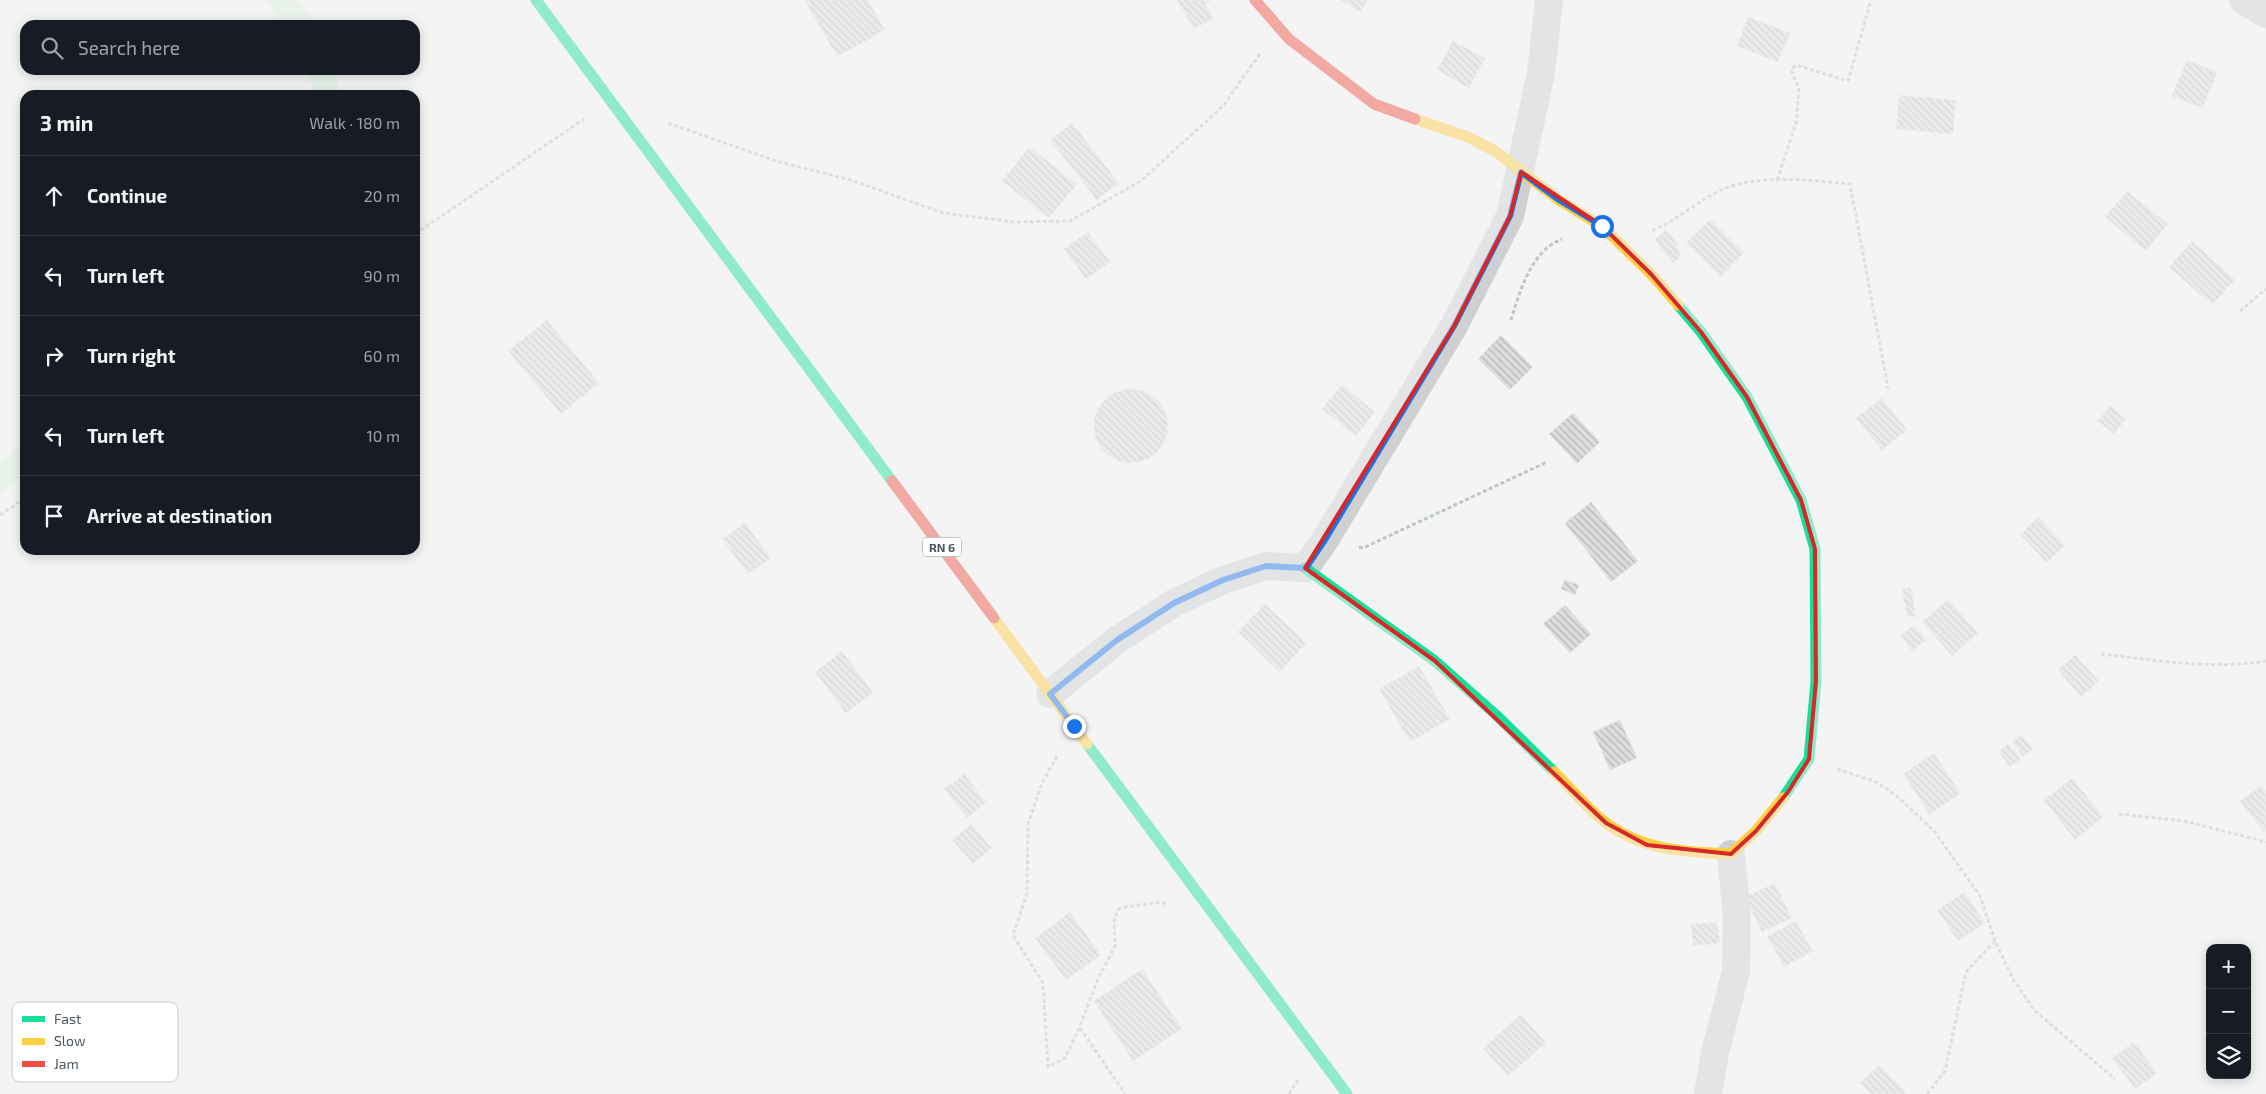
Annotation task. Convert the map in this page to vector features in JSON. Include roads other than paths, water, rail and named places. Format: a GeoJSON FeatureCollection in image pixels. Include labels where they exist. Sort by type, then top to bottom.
{"type":"FeatureCollection","features":[{"type":"Feature","properties":{"kind":"street","name":"RN 6"},"geometry":{"type":"LineString","coordinates":[[536,0],[1347,1094]]}},
{"type":"Feature","properties":{"kind":"street"},"geometry":{"type":"LineString","coordinates":[[1050,694],[1117,640],[1174,603],[1223,580],[1266,566],[1306,568],[1435,661],[1496,716],[1606,823],[1647,845],[1681,852],[1731,854],[1756,831],[1788,792],[1809,759],[1816,681],[1815,549],[1801,500],[1747,397],[1701,332],[1651,274],[1602,226],[1559,200],[1495,150],[1468,137],[1374,104],[1289,39],[1255,0]]}},
{"type":"Feature","properties":{"kind":"street"},"geometry":{"type":"LineString","coordinates":[[1306,568],[1325,540],[1454,326],[1510,216],[1541,73],[1549,0]]}},
{"type":"Feature","properties":{"kind":"street"},"geometry":{"type":"LineString","coordinates":[[2243,0],[2266,14]]}},
{"type":"Feature","properties":{"kind":"street"},"geometry":{"type":"LineString","coordinates":[[1708,1094],[1715,1053],[1736,971],[1738,918],[1731,854]]}}]}
